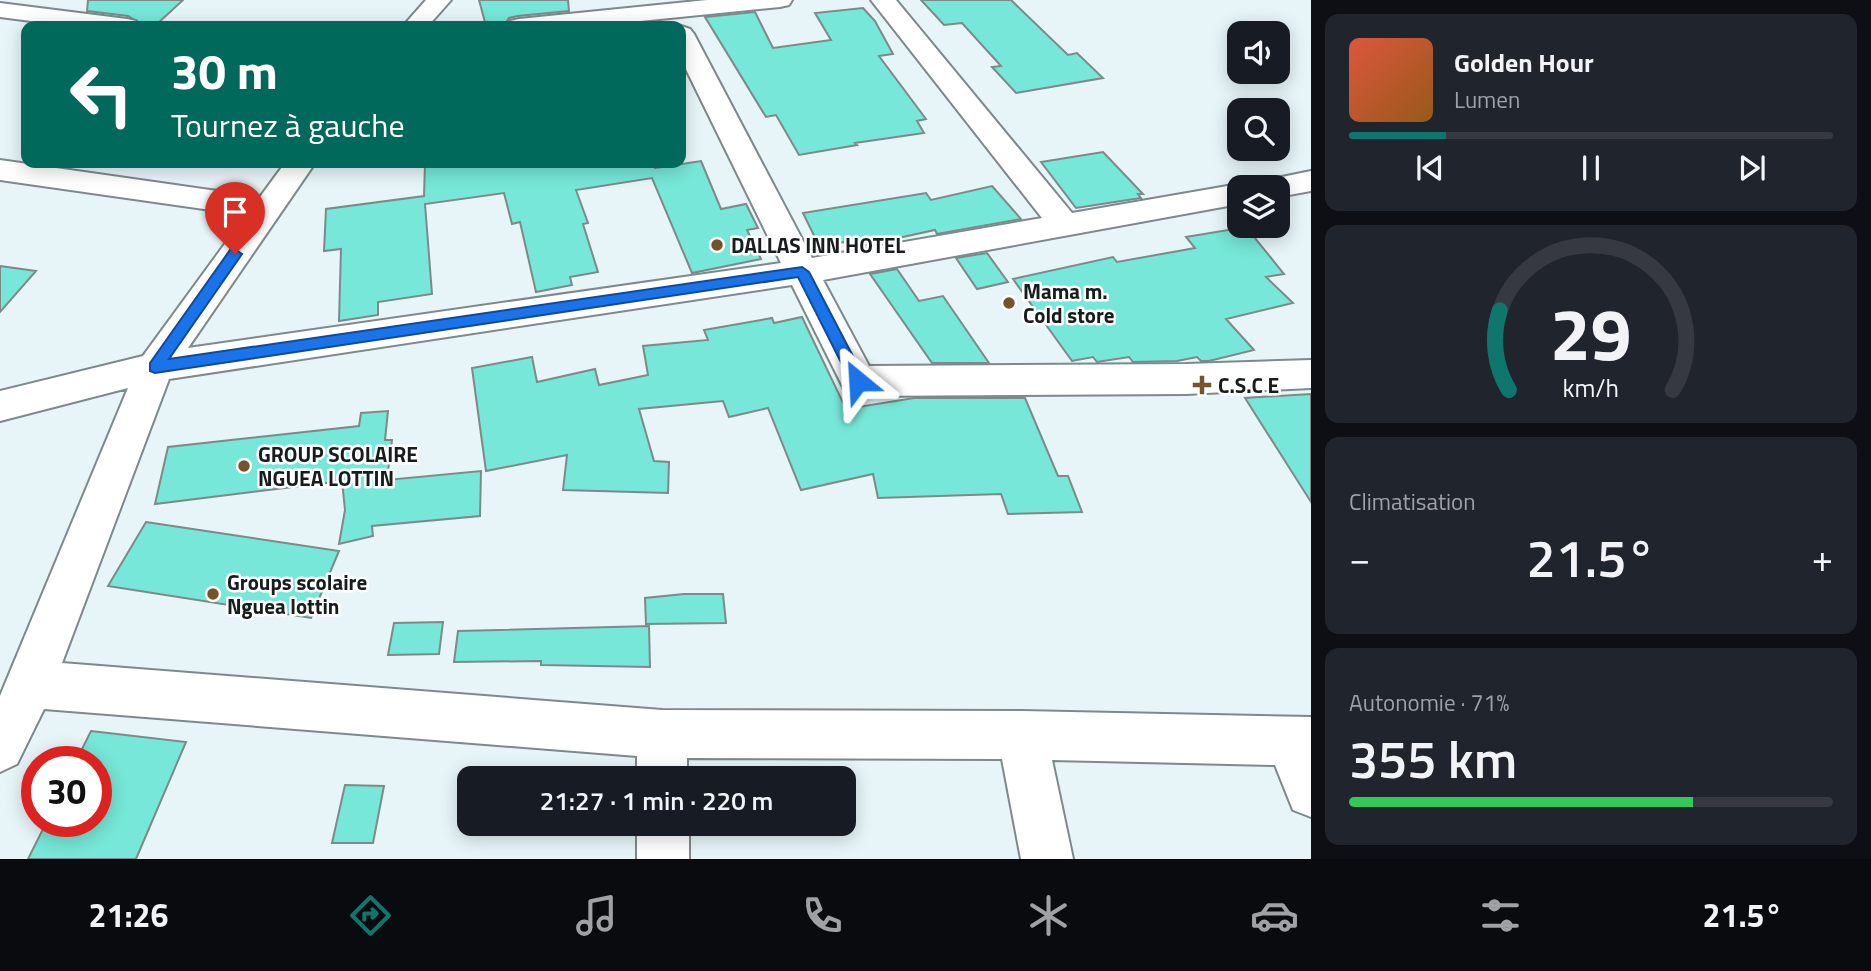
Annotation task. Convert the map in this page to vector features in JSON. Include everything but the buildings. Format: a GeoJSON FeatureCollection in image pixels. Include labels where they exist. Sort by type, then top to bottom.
{"type":"FeatureCollection","features":[{"type":"Feature","properties":{"kind":"street"},"geometry":{"type":"LineString","coordinates":[[420,21],[439,0]]}},
{"type":"Feature","properties":{"kind":"street"},"geometry":{"type":"LineString","coordinates":[[685,21],[780,0]]}},
{"type":"Feature","properties":{"kind":"street"},"geometry":{"type":"LineString","coordinates":[[883,0],[1065,226]]}},
{"type":"Feature","properties":{"kind":"street"},"geometry":{"type":"LineString","coordinates":[[0,10],[87,21]]}},
{"type":"Feature","properties":{"kind":"street"},"geometry":{"type":"LineString","coordinates":[[686,43],[858,381],[1186,379],[1311,374]]}},
{"type":"Feature","properties":{"kind":"street"},"geometry":{"type":"LineString","coordinates":[[0,747],[31,684],[155,367],[296,168]]}},
{"type":"Feature","properties":{"kind":"street"},"geometry":{"type":"LineString","coordinates":[[0,201],[13,173],[267,208]]}},
{"type":"Feature","properties":{"kind":"street"},"geometry":{"type":"LineString","coordinates":[[1290,185],[1311,181]]}},
{"type":"Feature","properties":{"kind":"street"},"geometry":{"type":"LineString","coordinates":[[0,406],[155,367],[802,272],[1227,196]]}},
{"type":"Feature","properties":{"kind":"street"},"geometry":{"type":"LineString","coordinates":[[31,684],[662,756],[1022,734],[1300,740],[1311,792]]}},
{"type":"Feature","properties":{"kind":"street"},"geometry":{"type":"LineString","coordinates":[[1022,734],[1047,859]]}},
{"type":"Feature","properties":{"kind":"street"},"geometry":{"type":"LineString","coordinates":[[663,836],[663,859]]}},
{"type":"Feature","properties":{"kind":"place","name":"DALLAS INN HOTEL"},"geometry":{"type":"Point","coordinates":[717,245]}},
{"type":"Feature","properties":{"kind":"place","name":"Mama m. Cold store"},"geometry":{"type":"Point","coordinates":[1009,303]}},
{"type":"Feature","properties":{"kind":"place","name":"C.S.C E"},"geometry":{"type":"Point","coordinates":[1202,385]}},
{"type":"Feature","properties":{"kind":"place","name":"GROUP SCOLAIRE NGUEA LOTTIN"},"geometry":{"type":"Point","coordinates":[244,466]}},
{"type":"Feature","properties":{"kind":"place","name":"Groups scolaire Nguea lottin"},"geometry":{"type":"Point","coordinates":[213,594]}},
{"type":"Feature","properties":{"kind":"route"},"geometry":{"type":"LineString","coordinates":[[235,254],[155,367],[802,272],[858,381]]}}]}
